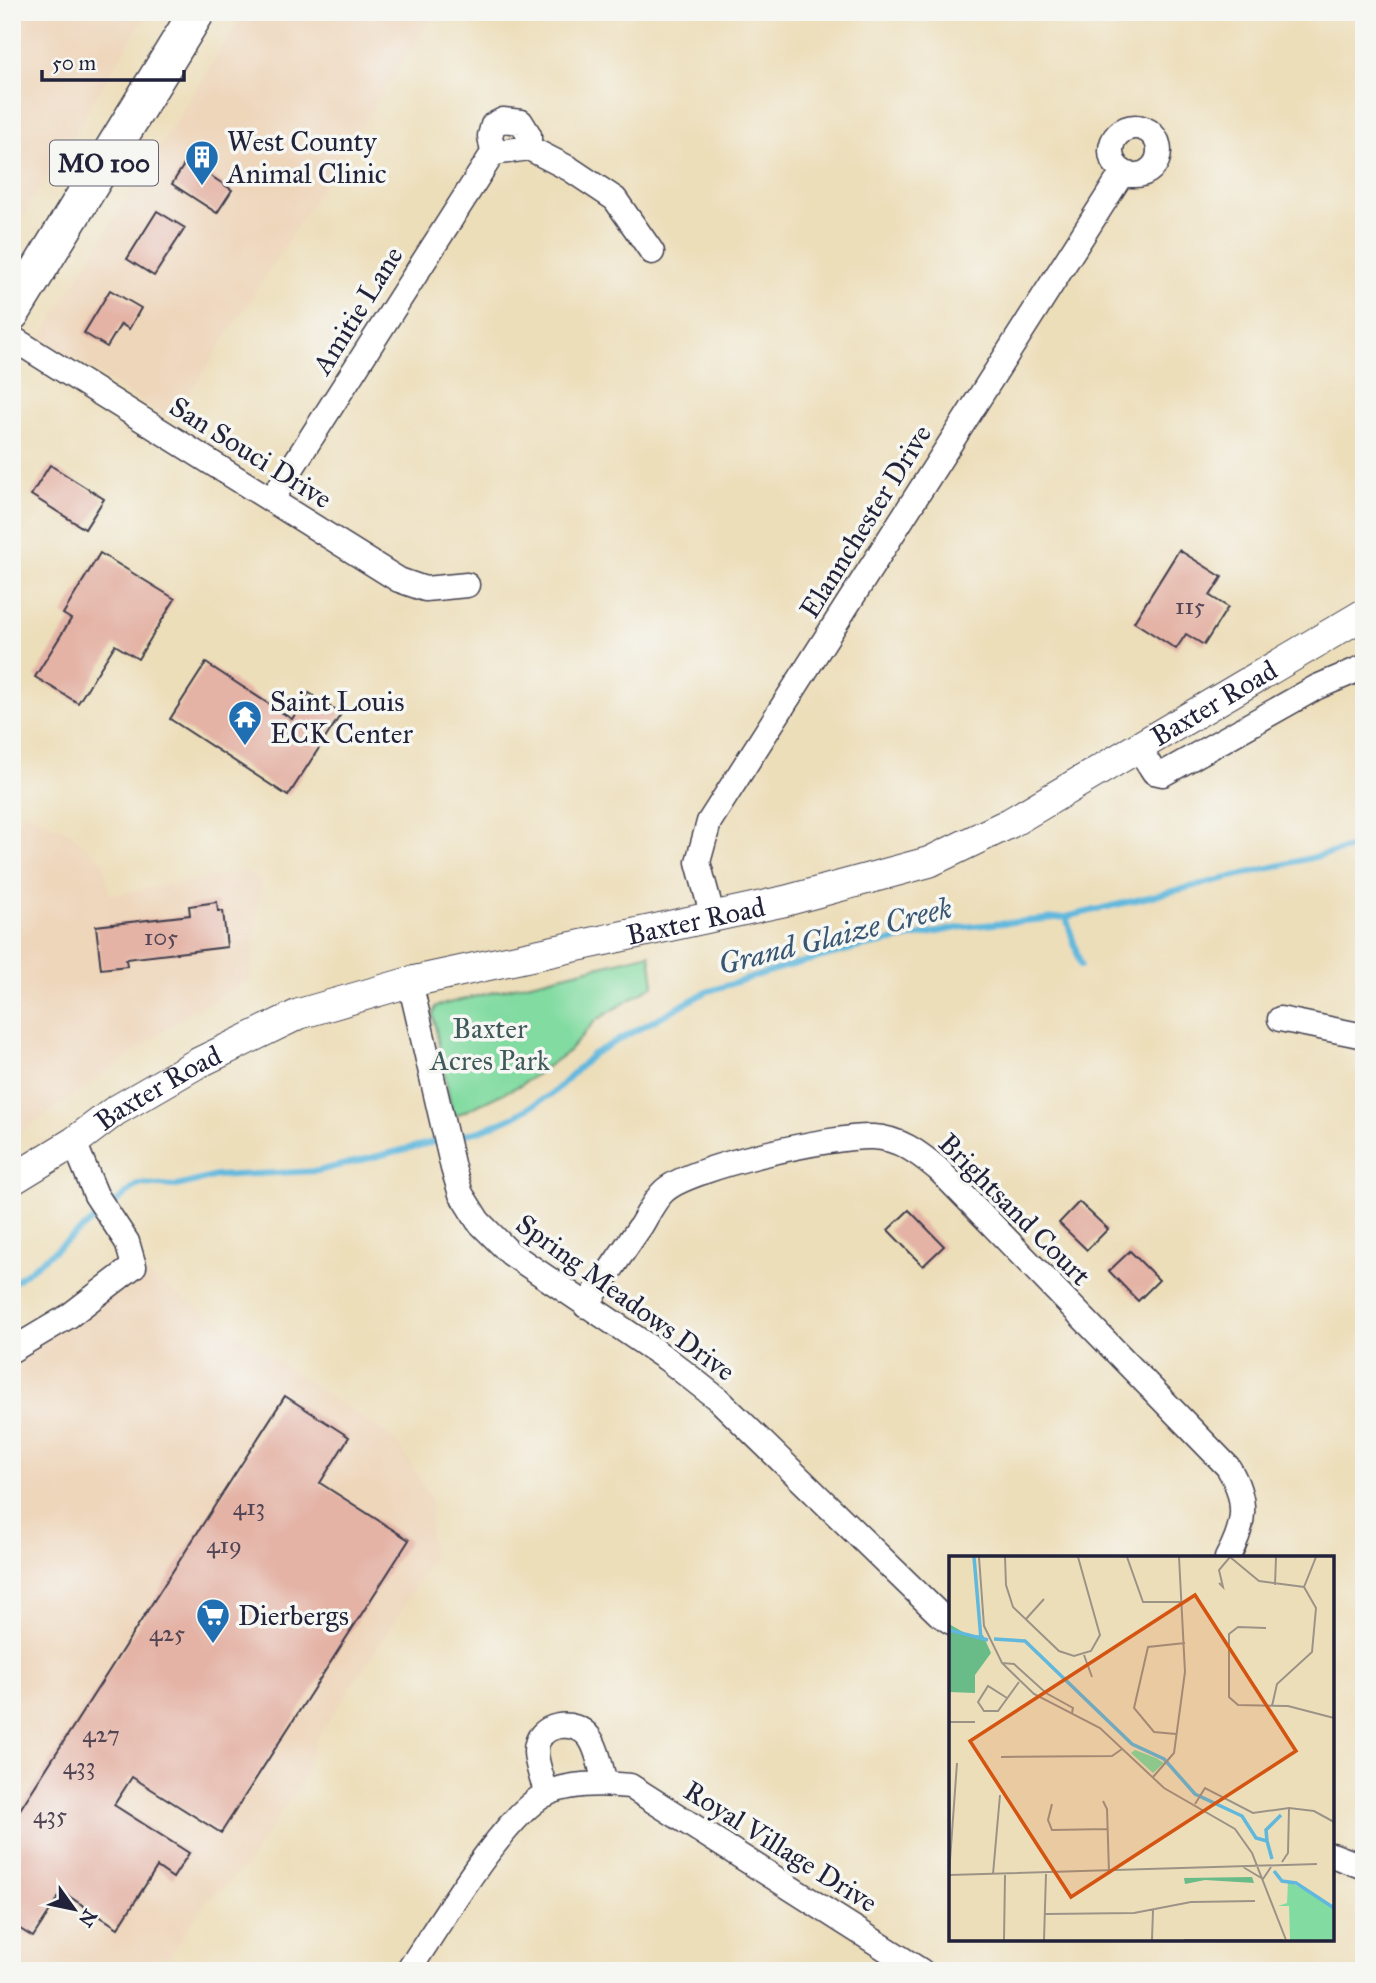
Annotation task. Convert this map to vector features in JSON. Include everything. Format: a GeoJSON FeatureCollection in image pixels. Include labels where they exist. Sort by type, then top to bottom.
{"type":"FeatureCollection","features":[{"type":"Feature","properties":{"kind":"highway","name":"MO 100"},"geometry":{"type":"LineString","coordinates":[[12,313],[197,12]]}},
{"type":"Feature","properties":{"kind":"main road","name":"Baxter Road"},"geometry":{"type":"LineString","coordinates":[[12,1180],[74,1142],[115,1111],[196,1064],[299,1014],[410,982],[712,914],[785,901],[929,862],[1010,823],[1364,614]]}},
{"type":"Feature","properties":{"kind":"street","name":"Amitie Lane"},"geometry":{"type":"LineString","coordinates":[[272,499],[493,153],[529,148],[570,169],[615,199],[652,252]]}},
{"type":"Feature","properties":{"kind":"street","name":"Elannchester Drive"},"geometry":{"type":"LineString","coordinates":[[712,914],[698,862],[709,822],[1123,172]]}},
{"type":"Feature","properties":{"kind":"street","name":"San Souci Drive"},"geometry":{"type":"LineString","coordinates":[[12,338],[399,580],[425,589],[467,585]]}},
{"type":"Feature","properties":{"kind":"street"},"geometry":{"type":"LineString","coordinates":[[1137,746],[1154,772],[1163,774],[1317,687],[1364,667]]}},
{"type":"Feature","properties":{"kind":"street","name":"Spring Meadows Drive"},"geometry":{"type":"LineString","coordinates":[[410,982],[436,1104],[461,1194],[491,1235],[510,1253],[667,1359],[719,1400],[939,1615],[949,1621]]}},
{"type":"Feature","properties":{"kind":"street"},"geometry":{"type":"LineString","coordinates":[[1280,1019],[1364,1036]]}},
{"type":"Feature","properties":{"kind":"street","name":"Brightsand Court"},"geometry":{"type":"LineString","coordinates":[[586,1306],[664,1191],[688,1176],[730,1162],[846,1139],[873,1136],[895,1141],[917,1152],[938,1169],[1228,1468],[1243,1500],[1238,1531],[1228,1556]]}},
{"type":"Feature","properties":{"kind":"street"},"geometry":{"type":"LineString","coordinates":[[12,1350],[69,1316],[134,1266],[127,1242],[96,1195],[74,1142]]}},
{"type":"Feature","properties":{"kind":"street"},"geometry":{"type":"LineString","coordinates":[[547,1794],[536,1751],[538,1743],[555,1726],[575,1726],[589,1735],[605,1783]]}},
{"type":"Feature","properties":{"kind":"street","name":"Royal Village Drive"},"geometry":{"type":"LineString","coordinates":[[408,1971],[520,1813],[547,1794],[574,1786],[605,1783],[630,1786],[921,1971]]}},
{"type":"Feature","properties":{"kind":"street"},"geometry":{"type":"LineString","coordinates":[[1334,1856],[1364,1867]]}},
{"type":"Feature","properties":{"kind":"shaded area"},"geometry":{"type":"Polygon","coordinates":[[[12,12],[148,12],[12,235],[12,12]]]}},
{"type":"Feature","properties":{"kind":"shaded area"},"geometry":{"type":"Polygon","coordinates":[[[244,12],[435,12],[172,421],[41,337],[244,12]]]}},
{"type":"Feature","properties":{"kind":"shaded area"},"geometry":{"type":"Polygon","coordinates":[[[25,812],[69,832],[104,863],[110,895],[246,871],[261,881],[250,980],[191,1012],[12,1139],[12,832],[25,812]]]}},
{"type":"Feature","properties":{"kind":"shaded area"},"geometry":{"type":"Polygon","coordinates":[[[146,1273],[397,1441],[431,1498],[431,1560],[391,1628],[315,1741],[305,1776],[245,1867],[204,1904],[160,1971],[12,1971],[12,1357],[146,1273]]]}},
{"type":"Feature","properties":{"kind":"green space","name":"Baxter Acres Park"},"geometry":{"type":"Polygon","coordinates":[[[650,954],[654,985],[595,1021],[569,1051],[521,1085],[453,1117],[433,1015],[436,1006],[650,954]]]}},
{"type":"Feature","properties":{"kind":"building","name":"West County Animal Clinic"},"geometry":{"type":"Polygon","coordinates":[[[187,160],[232,190],[217,213],[172,184],[187,160]]]}},
{"type":"Feature","properties":{"kind":"building"},"geometry":{"type":"Polygon","coordinates":[[[157,211],[185,228],[154,276],[127,259],[157,211]]]}},
{"type":"Feature","properties":{"kind":"building"},"geometry":{"type":"Polygon","coordinates":[[[110,290],[141,308],[129,329],[121,324],[107,347],[84,333],[110,290]]]}},
{"type":"Feature","properties":{"kind":"building"},"geometry":{"type":"Polygon","coordinates":[[[50,465],[104,499],[85,529],[31,495],[50,465]]]}},
{"type":"Feature","properties":{"kind":"building"},"geometry":{"type":"Polygon","coordinates":[[[1179,550],[1222,577],[1210,596],[1228,607],[1204,645],[1186,634],[1176,649],[1134,622],[1179,550]]]}},
{"type":"Feature","properties":{"kind":"building"},"geometry":{"type":"Polygon","coordinates":[[[100,553],[175,599],[138,659],[115,645],[78,703],[35,677],[71,619],[63,614],[100,553]]]}},
{"type":"Feature","properties":{"kind":"building"},"geometry":{"type":"Polygon","coordinates":[[[206,663],[292,719],[309,693],[341,714],[288,796],[170,719],[206,663]]]}},
{"type":"Feature","properties":{"kind":"building"},"geometry":{"type":"Polygon","coordinates":[[[217,902],[218,911],[223,911],[227,947],[126,959],[127,966],[101,969],[96,926],[190,915],[189,906],[217,902]]]}},
{"type":"Feature","properties":{"kind":"building"},"geometry":{"type":"Polygon","coordinates":[[[1079,1202],[1108,1229],[1087,1250],[1059,1223],[1079,1202]]]}},
{"type":"Feature","properties":{"kind":"building"},"geometry":{"type":"Polygon","coordinates":[[[909,1210],[944,1246],[923,1266],[888,1230],[909,1210]]]}},
{"type":"Feature","properties":{"kind":"building"},"geometry":{"type":"Polygon","coordinates":[[[1130,1251],[1159,1280],[1138,1301],[1109,1271],[1130,1251]]]}},
{"type":"Feature","properties":{"kind":"building"},"geometry":{"type":"Polygon","coordinates":[[[285,1396],[349,1437],[320,1483],[409,1540],[221,1833],[132,1777],[114,1805],[189,1853],[173,1878],[157,1867],[118,1928],[62,1892],[33,1937],[12,1924],[12,1822],[285,1396]]]}},
{"type":"Feature","properties":{"kind":"waterway","name":"Grand Glaize Creek"},"geometry":{"type":"LineString","coordinates":[[452,1137],[480,1131],[515,1116],[553,1093],[593,1054],[706,992],[855,948],[963,927],[1066,917],[1364,845]]}},
{"type":"Feature","properties":{"kind":"waterway"},"geometry":{"type":"LineString","coordinates":[[1066,917],[1081,966]]}},
{"type":"Feature","properties":{"kind":"waterway","name":"Grand Glaize Creek"},"geometry":{"type":"LineString","coordinates":[[109,1208],[138,1184],[177,1186],[216,1176],[318,1171],[442,1140]]}},
{"type":"Feature","properties":{"kind":"waterway","name":"Grand Glaize Creek"},"geometry":{"type":"LineString","coordinates":[[12,1284],[101,1214]]}},
{"type":"Feature","properties":{"kind":"place","name":"West County Animal Clinic"},"geometry":{"type":"Point","coordinates":[202,187]}},
{"type":"Feature","properties":{"kind":"place","name":"Saint Louis ECK Center"},"geometry":{"type":"Point","coordinates":[245,747]}},
{"type":"Feature","properties":{"kind":"place","name":"Dierbergs"},"geometry":{"type":"Point","coordinates":[213,1645]}}]}
